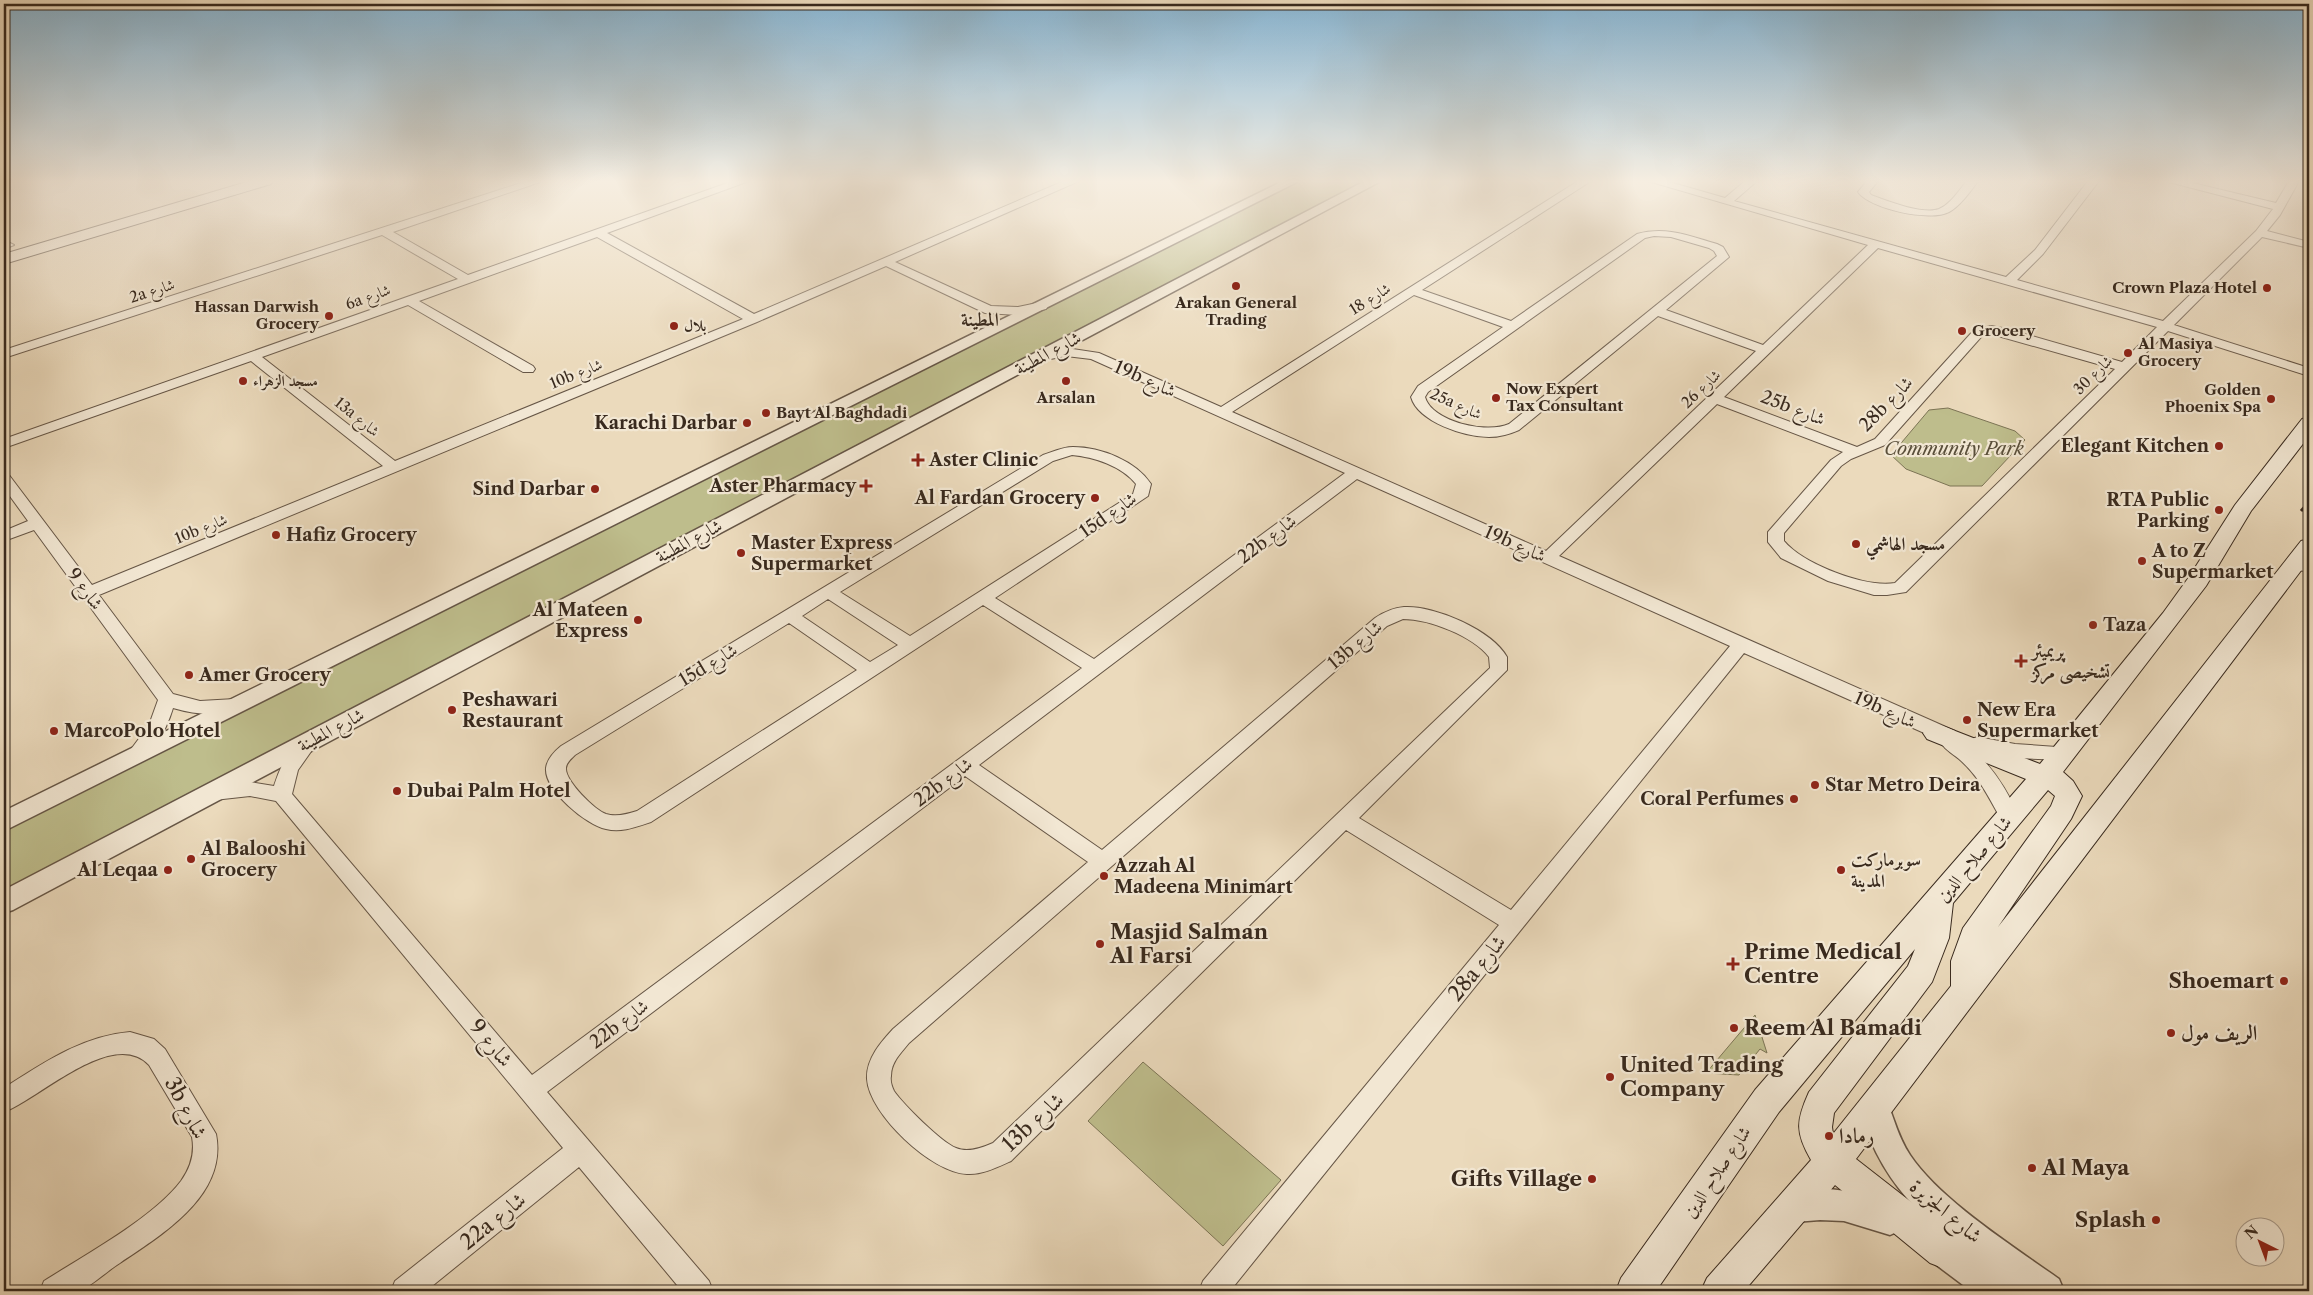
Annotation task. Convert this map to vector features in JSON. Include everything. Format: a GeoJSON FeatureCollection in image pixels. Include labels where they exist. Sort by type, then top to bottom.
{"type":"FeatureCollection","features":[{"type":"Feature","properties":{"kind":"main road"},"geometry":{"type":"LineString","coordinates":[[5,249],[30,241]]}},
{"type":"Feature","properties":{"kind":"main road"},"geometry":{"type":"LineString","coordinates":[[5,249],[48,241]]}},
{"type":"Feature","properties":{"kind":"main road","name":"شارع صلاح الدين"},"geometry":{"type":"LineString","coordinates":[[1634,1291],[1767,1101],[2064,753],[2171,618],[2198,581],[2242,509],[2309,423]]}},
{"type":"Feature","properties":{"kind":"main road"},"geometry":{"type":"LineString","coordinates":[[1720,1291],[1833,1162],[1875,1109],[1966,989],[2302,566],[2309,546]]}},
{"type":"Feature","properties":{"kind":"main road"},"geometry":{"type":"LineString","coordinates":[[1936,732],[2044,776],[2064,788],[2069,796],[2067,803],[1974,937],[1966,961],[1966,989]]}},
{"type":"Feature","properties":{"kind":"main road"},"geometry":{"type":"LineString","coordinates":[[1938,901],[1934,938],[1921,972],[1820,1103],[1814,1115],[1815,1131],[1821,1147],[1833,1162],[1943,1250]]}},
{"type":"Feature","properties":{"kind":"street","name":"2a شارع"},"geometry":{"type":"LineString","coordinates":[[4,354],[356,241]]}},
{"type":"Feature","properties":{"kind":"street"},"geometry":{"type":"LineString","coordinates":[[401,241],[467,280]]}},
{"type":"Feature","properties":{"kind":"street","name":"6a شارع"},"geometry":{"type":"LineString","coordinates":[[4,444],[574,241]]}},
{"type":"Feature","properties":{"kind":"street"},"geometry":{"type":"LineString","coordinates":[[613,241],[753,318]]}},
{"type":"Feature","properties":{"kind":"street","name":"10b شارع"},"geometry":{"type":"LineString","coordinates":[[88,593],[934,241]]}},
{"type":"Feature","properties":{"kind":"street"},"geometry":{"type":"LineString","coordinates":[[4,822],[1172,241]]}},
{"type":"Feature","properties":{"kind":"street","name":"شارع المطينة"},"geometry":{"type":"LineString","coordinates":[[4,902],[1261,241]]}},
{"type":"Feature","properties":{"kind":"street","name":"شارع 18"},"geometry":{"type":"LineString","coordinates":[[1221,413],[1491,241]]}},
{"type":"Feature","properties":{"kind":"street","name":"25a شارع"},"geometry":{"type":"LineString","coordinates":[[1636,241],[1423,389],[1416,399],[1418,404],[1431,414],[1473,432],[1497,433],[1507,431],[1720,260],[1722,253],[1719,249],[1695,241]]}},
{"type":"Feature","properties":{"kind":"street"},"geometry":{"type":"LineString","coordinates":[[1871,241],[2166,326],[2309,372]]}},
{"type":"Feature","properties":{"kind":"street"},"geometry":{"type":"LineString","coordinates":[[2010,280],[2047,241]]}},
{"type":"Feature","properties":{"kind":"street","name":"شارع 30"},"geometry":{"type":"LineString","coordinates":[[1906,584],[2251,241]]}},
{"type":"Feature","properties":{"kind":"street"},"geometry":{"type":"LineString","coordinates":[[2294,241],[2309,245]]}},
{"type":"Feature","properties":{"kind":"street","name":"شارع 26"},"geometry":{"type":"LineString","coordinates":[[1547,559],[1877,243]]}},
{"type":"Feature","properties":{"kind":"street"},"geometry":{"type":"LineString","coordinates":[[886,262],[989,310],[1018,311],[1045,305]]}},
{"type":"Feature","properties":{"kind":"street"},"geometry":{"type":"LineString","coordinates":[[1413,291],[1512,326]]}},
{"type":"Feature","properties":{"kind":"street"},"geometry":{"type":"LineString","coordinates":[[409,300],[528,369]]}},
{"type":"Feature","properties":{"kind":"street"},"geometry":{"type":"LineString","coordinates":[[986,334],[994,322],[989,310]]}},
{"type":"Feature","properties":{"kind":"street"},"geometry":{"type":"LineString","coordinates":[[1657,311],[1765,350]]}},
{"type":"Feature","properties":{"kind":"street","name":"19b شارع"},"geometry":{"type":"LineString","coordinates":[[1093,330],[1088,336],[1086,343],[1088,350],[1094,356]]}},
{"type":"Feature","properties":{"kind":"street","name":"28b شارع"},"geometry":{"type":"LineString","coordinates":[[1906,584],[1891,590],[1869,589],[1787,555],[1776,542],[1776,532],[1836,463],[1847,455],[1880,442],[1978,333],[1991,330],[2008,333],[2124,367]]}},
{"type":"Feature","properties":{"kind":"street","name":"19b شارع"},"geometry":{"type":"LineString","coordinates":[[1040,357],[1066,352],[1094,356],[1936,732],[1989,747],[2040,753],[2064,753]]}},
{"type":"Feature","properties":{"kind":"street","name":"13a شارع"},"geometry":{"type":"LineString","coordinates":[[253,356],[393,467]]}},
{"type":"Feature","properties":{"kind":"street","name":"25b شارع"},"geometry":{"type":"LineString","coordinates":[[1715,398],[1857,452]]}},
{"type":"Feature","properties":{"kind":"street","name":"15d شارع"},"geometry":{"type":"LineString","coordinates":[[1083,451],[1095,453],[1141,478],[1144,484],[1140,496],[644,817],[630,822],[615,823],[601,821],[592,815],[562,786],[557,778],[556,768],[561,757],[568,750],[828,592],[1058,453],[1083,451]]}},
{"type":"Feature","properties":{"kind":"street","name":"22b شارع"},"geometry":{"type":"LineString","coordinates":[[530,1090],[1355,473]]}},
{"type":"Feature","properties":{"kind":"street","name":"شارع 9"},"geometry":{"type":"LineString","coordinates":[[4,478],[167,699]]}},
{"type":"Feature","properties":{"kind":"street"},"geometry":{"type":"LineString","coordinates":[[4,536],[37,523]]}},
{"type":"Feature","properties":{"kind":"street"},"geometry":{"type":"LineString","coordinates":[[828,592],[910,645]]}},
{"type":"Feature","properties":{"kind":"street"},"geometry":{"type":"LineString","coordinates":[[983,598],[1094,668]]}},
{"type":"Feature","properties":{"kind":"street","name":"13b شارع"},"geometry":{"type":"LineString","coordinates":[[1416,613],[1430,616],[1492,648],[1497,655],[1498,670],[1346,820],[1002,1152],[985,1160],[966,1162],[949,1158],[935,1149],[892,1110],[882,1097],[879,1081],[881,1065],[889,1049],[1102,862],[1390,616],[1416,613]]}},
{"type":"Feature","properties":{"kind":"street"},"geometry":{"type":"LineString","coordinates":[[789,615],[871,671]]}},
{"type":"Feature","properties":{"kind":"street","name":"28a شارع"},"geometry":{"type":"LineString","coordinates":[[1213,1291],[1741,645]]}},
{"type":"Feature","properties":{"kind":"street"},"geometry":{"type":"LineString","coordinates":[[134,758],[158,726],[167,699],[181,706],[200,709],[223,708],[248,702]]}},
{"type":"Feature","properties":{"kind":"street","name":"19b شارع"},"geometry":{"type":"LineString","coordinates":[[1936,732],[1970,758],[1991,781],[2002,799],[2010,818]]}},
{"type":"Feature","properties":{"kind":"street"},"geometry":{"type":"LineString","coordinates":[[209,794],[250,789],[282,795],[289,768],[309,742]]}},
{"type":"Feature","properties":{"kind":"street"},"geometry":{"type":"LineString","coordinates":[[964,765],[1102,862]]}},
{"type":"Feature","properties":{"kind":"street","name":"شارع 9"},"geometry":{"type":"LineString","coordinates":[[282,795],[699,1291]]}},
{"type":"Feature","properties":{"kind":"street"},"geometry":{"type":"LineString","coordinates":[[1346,820],[1514,923]]}},
{"type":"Feature","properties":{"kind":"street","name":"3b شارع"},"geometry":{"type":"LineString","coordinates":[[4,1101],[82,1055],[106,1046],[129,1043],[147,1047],[157,1058],[204,1134],[207,1150],[202,1169],[191,1189],[173,1209],[150,1227],[54,1291]]}},
{"type":"Feature","properties":{"kind":"street","name":"شارع الجزيرة"},"geometry":{"type":"LineString","coordinates":[[1875,1109],[1880,1131],[1890,1154],[1906,1177],[1922,1195],[1942,1213],[2047,1291]]}},
{"type":"Feature","properties":{"kind":"street","name":"22a شارع"},"geometry":{"type":"LineString","coordinates":[[405,1291],[581,1150]]}},
{"type":"Feature","properties":{"kind":"street","name":"شارع الجزيرة"},"geometry":{"type":"LineString","coordinates":[[1795,1206],[1826,1203],[1867,1210],[1906,1226],[1943,1250],[1998,1291]]}},
{"type":"Feature","properties":{"kind":"green space"},"geometry":{"type":"Polygon","coordinates":[[[1178,241],[1251,241],[4,900],[4,830],[1178,241]]]}},
{"type":"Feature","properties":{"kind":"green space","name":"Community Park"},"geometry":{"type":"Polygon","coordinates":[[[1948,408],[2015,431],[2025,440],[1982,486],[1950,486],[1906,469],[1891,455],[1929,410],[1948,408]]]}},
{"type":"Feature","properties":{"kind":"green space"},"geometry":{"type":"Polygon","coordinates":[[[1755,1015],[1767,1053],[1760,1049],[1739,1075],[1706,1073],[1755,1015]]]}},
{"type":"Feature","properties":{"kind":"green space"},"geometry":{"type":"Polygon","coordinates":[[[1143,1062],[1281,1180],[1223,1246],[1088,1121],[1143,1062]]]}},
{"type":"Feature","properties":{"kind":"railway"},"geometry":{"type":"LineString","coordinates":[[2301,511],[2309,502]]}},
{"type":"Feature","properties":{"kind":"place","name":"Arakan General Trading"},"geometry":{"type":"Point","coordinates":[1236,286]}},
{"type":"Feature","properties":{"kind":"place","name":"Crown Plaza Hotel"},"geometry":{"type":"Point","coordinates":[2267,288]}},
{"type":"Feature","properties":{"kind":"place","name":"Hassan Darwish Grocery"},"geometry":{"type":"Point","coordinates":[329,316]}},
{"type":"Feature","properties":{"kind":"place","name":"بلال"},"geometry":{"type":"Point","coordinates":[674,326]}},
{"type":"Feature","properties":{"kind":"place","name":"Grocery"},"geometry":{"type":"Point","coordinates":[1962,331]}},
{"type":"Feature","properties":{"kind":"place","name":"Al Masiya Grocery"},"geometry":{"type":"Point","coordinates":[2128,353]}},
{"type":"Feature","properties":{"kind":"place","name":"مسجد الزهراء"},"geometry":{"type":"Point","coordinates":[243,381]}},
{"type":"Feature","properties":{"kind":"place","name":"Arsalan"},"geometry":{"type":"Point","coordinates":[1066,381]}},
{"type":"Feature","properties":{"kind":"place","name":"Now Expert Tax Consultant"},"geometry":{"type":"Point","coordinates":[1496,398]}},
{"type":"Feature","properties":{"kind":"place","name":"Golden Phoenix Spa"},"geometry":{"type":"Point","coordinates":[2271,399]}},
{"type":"Feature","properties":{"kind":"place","name":"Bayt Al Baghdadi"},"geometry":{"type":"Point","coordinates":[766,413]}},
{"type":"Feature","properties":{"kind":"place","name":"Karachi Darbar"},"geometry":{"type":"Point","coordinates":[747,423]}},
{"type":"Feature","properties":{"kind":"place","name":"Elegant Kitchen"},"geometry":{"type":"Point","coordinates":[2219,446]}},
{"type":"Feature","properties":{"kind":"place","name":"Aster Clinic"},"geometry":{"type":"Point","coordinates":[918,460]}},
{"type":"Feature","properties":{"kind":"place","name":"Aster Pharmacy"},"geometry":{"type":"Point","coordinates":[866,486]}},
{"type":"Feature","properties":{"kind":"place","name":"Sind Darbar"},"geometry":{"type":"Point","coordinates":[595,489]}},
{"type":"Feature","properties":{"kind":"place","name":"Al Fardan Grocery"},"geometry":{"type":"Point","coordinates":[1095,498]}},
{"type":"Feature","properties":{"kind":"place","name":"RTA Public Parking"},"geometry":{"type":"Point","coordinates":[2219,510]}},
{"type":"Feature","properties":{"kind":"place","name":"Hafiz Grocery"},"geometry":{"type":"Point","coordinates":[276,535]}},
{"type":"Feature","properties":{"kind":"place","name":"مسجد الهاشمي"},"geometry":{"type":"Point","coordinates":[1856,544]}},
{"type":"Feature","properties":{"kind":"place","name":"Master Express Supermarket"},"geometry":{"type":"Point","coordinates":[741,553]}},
{"type":"Feature","properties":{"kind":"place","name":"A to Z Supermarket"},"geometry":{"type":"Point","coordinates":[2142,561]}},
{"type":"Feature","properties":{"kind":"place","name":"Al Mateen Express"},"geometry":{"type":"Point","coordinates":[638,620]}},
{"type":"Feature","properties":{"kind":"place","name":"Taza"},"geometry":{"type":"Point","coordinates":[2093,625]}},
{"type":"Feature","properties":{"kind":"place","name":"پریمیئر تشخیصی مرکز"},"geometry":{"type":"Point","coordinates":[2021,661]}},
{"type":"Feature","properties":{"kind":"place","name":"Amer Grocery"},"geometry":{"type":"Point","coordinates":[189,675]}},
{"type":"Feature","properties":{"kind":"place","name":"Peshawari Restaurant"},"geometry":{"type":"Point","coordinates":[452,710]}},
{"type":"Feature","properties":{"kind":"place","name":"New Era Supermarket"},"geometry":{"type":"Point","coordinates":[1967,720]}},
{"type":"Feature","properties":{"kind":"place","name":"MarcoPolo Hotel"},"geometry":{"type":"Point","coordinates":[54,731]}},
{"type":"Feature","properties":{"kind":"place","name":"Star Metro Deira"},"geometry":{"type":"Point","coordinates":[1815,785]}},
{"type":"Feature","properties":{"kind":"place","name":"Dubai Palm Hotel"},"geometry":{"type":"Point","coordinates":[397,791]}},
{"type":"Feature","properties":{"kind":"place","name":"Coral Perfumes"},"geometry":{"type":"Point","coordinates":[1794,799]}},
{"type":"Feature","properties":{"kind":"place","name":"Al Balooshi Grocery"},"geometry":{"type":"Point","coordinates":[191,859]}},
{"type":"Feature","properties":{"kind":"place","name":"Al Leqaa"},"geometry":{"type":"Point","coordinates":[168,870]}},
{"type":"Feature","properties":{"kind":"place","name":"سوبرماركت المدينة"},"geometry":{"type":"Point","coordinates":[1841,870]}},
{"type":"Feature","properties":{"kind":"place","name":"Azzah Al Madeena Minimart"},"geometry":{"type":"Point","coordinates":[1104,876]}},
{"type":"Feature","properties":{"kind":"place","name":"Masjid Salman Al Farsi"},"geometry":{"type":"Point","coordinates":[1100,944]}},
{"type":"Feature","properties":{"kind":"place","name":"Prime Medical Centre"},"geometry":{"type":"Point","coordinates":[1733,964]}},
{"type":"Feature","properties":{"kind":"place","name":"Shoemart"},"geometry":{"type":"Point","coordinates":[2284,981]}},
{"type":"Feature","properties":{"kind":"place","name":"Reem Al Bamadi"},"geometry":{"type":"Point","coordinates":[1734,1028]}},
{"type":"Feature","properties":{"kind":"place","name":"الريف مول"},"geometry":{"type":"Point","coordinates":[2171,1033]}},
{"type":"Feature","properties":{"kind":"place","name":"United Trading Company"},"geometry":{"type":"Point","coordinates":[1610,1077]}},
{"type":"Feature","properties":{"kind":"place","name":"رمادا"},"geometry":{"type":"Point","coordinates":[1829,1136]}},
{"type":"Feature","properties":{"kind":"place","name":"Al Maya"},"geometry":{"type":"Point","coordinates":[2032,1168]}},
{"type":"Feature","properties":{"kind":"place","name":"Gifts Village"},"geometry":{"type":"Point","coordinates":[1592,1179]}},
{"type":"Feature","properties":{"kind":"place","name":"Splash"},"geometry":{"type":"Point","coordinates":[2156,1220]}},
{"type":"Feature","properties":{"kind":"district","name":"المطينة"},"geometry":{"type":"Point","coordinates":[980,319]}}]}
